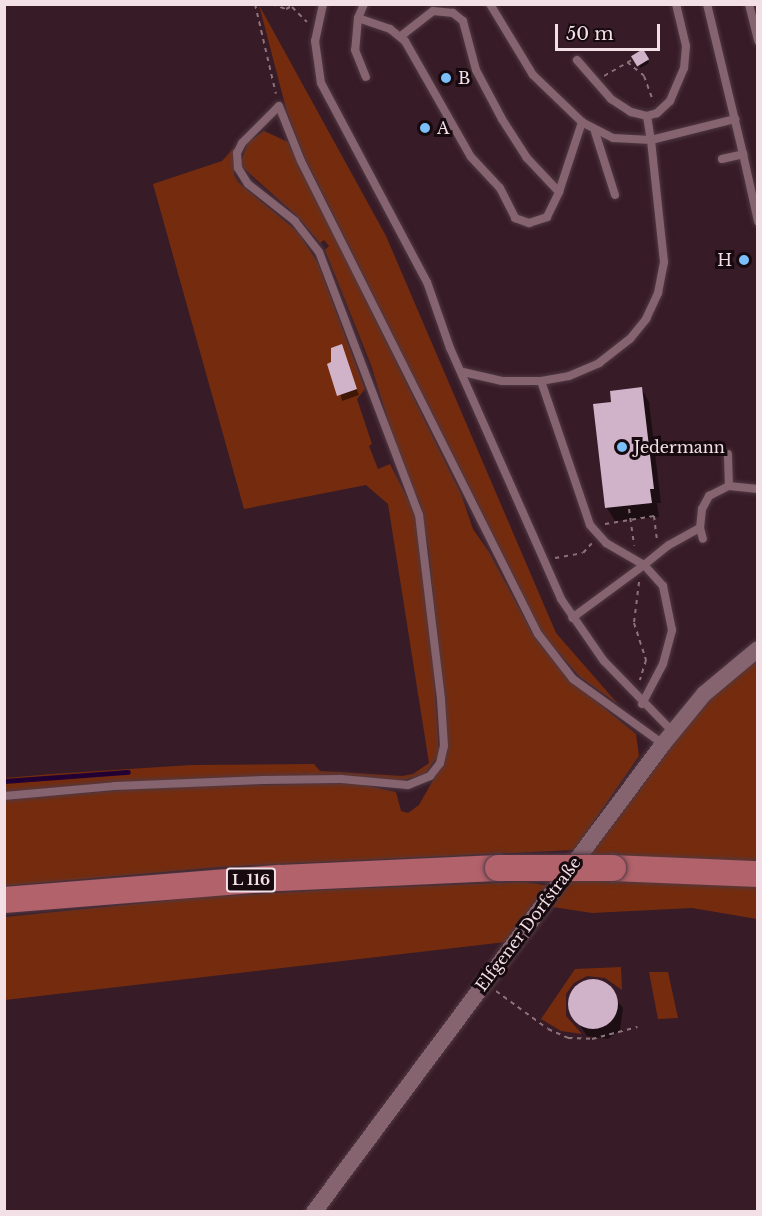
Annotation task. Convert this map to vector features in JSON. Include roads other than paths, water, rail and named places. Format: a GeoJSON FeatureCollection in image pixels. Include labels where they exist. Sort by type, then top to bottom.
{"type":"FeatureCollection","features":[{"type":"Feature","properties":{"kind":"main road","name":"L 116"},"geometry":{"type":"LineString","coordinates":[[4,900],[280,878],[498,868],[613,868],[758,874]]}},
{"type":"Feature","properties":{"kind":"street","name":"Elfgener Dorfstraße"},"geometry":{"type":"LineString","coordinates":[[314,1212],[668,738],[704,694],[758,649]]}},
{"type":"Feature","properties":{"kind":"lane"},"geometry":{"type":"LineString","coordinates":[[323,4],[316,31],[316,64],[325,93],[422,273],[463,372],[572,618],[668,738]]}},
{"type":"Feature","properties":{"kind":"lane"},"geometry":{"type":"LineString","coordinates":[[364,4],[358,18],[356,55],[366,77]]}},
{"type":"Feature","properties":{"kind":"lane"},"geometry":{"type":"LineString","coordinates":[[490,4],[533,75],[595,132],[626,140],[651,140],[735,119]]}},
{"type":"Feature","properties":{"kind":"lane"},"geometry":{"type":"LineString","coordinates":[[577,60],[594,82],[620,105],[647,116],[657,113],[675,93],[686,61],[676,4]]}},
{"type":"Feature","properties":{"kind":"lane"},"geometry":{"type":"LineString","coordinates":[[707,4],[758,221]]}},
{"type":"Feature","properties":{"kind":"lane"},"geometry":{"type":"LineString","coordinates":[[749,4],[758,41]]}},
{"type":"Feature","properties":{"kind":"lane"},"geometry":{"type":"LineString","coordinates":[[401,36],[433,11],[447,11],[459,16],[465,24],[476,70],[502,119],[527,158],[559,192]]}},
{"type":"Feature","properties":{"kind":"lane"},"geometry":{"type":"LineString","coordinates":[[358,18],[401,36],[471,157],[497,184],[515,218],[529,223],[543,220],[559,192],[582,122]]}},
{"type":"Feature","properties":{"kind":"lane"},"geometry":{"type":"LineString","coordinates":[[4,796],[124,785],[285,779],[408,784],[430,776],[441,759],[441,699],[419,515],[319,252],[291,216],[243,178],[237,165],[242,143],[279,106],[297,154],[538,634],[573,679],[668,738]]}},
{"type":"Feature","properties":{"kind":"lane"},"geometry":{"type":"LineString","coordinates":[[463,372],[502,381],[541,381],[579,373],[611,355],[638,330],[652,308],[664,262],[647,116]]}},
{"type":"Feature","properties":{"kind":"lane"},"geometry":{"type":"LineString","coordinates":[[595,132],[615,195]]}},
{"type":"Feature","properties":{"kind":"lane"},"geometry":{"type":"LineString","coordinates":[[722,159],[743,154]]}},
{"type":"Feature","properties":{"kind":"lane"},"geometry":{"type":"LineString","coordinates":[[541,381],[590,525],[606,543],[644,565],[663,586],[672,630],[663,664],[642,704]]}},
{"type":"Feature","properties":{"kind":"lane"},"geometry":{"type":"LineString","coordinates":[[728,454],[729,486]]}},
{"type":"Feature","properties":{"kind":"lane"},"geometry":{"type":"LineString","coordinates":[[704,539],[700,528],[702,509],[709,496],[729,486],[758,489]]}},
{"type":"Feature","properties":{"kind":"lane"},"geometry":{"type":"LineString","coordinates":[[572,618],[644,565],[700,528]]}},
{"type":"Feature","properties":{"kind":"waterway"},"geometry":{"type":"LineString","coordinates":[[4,781],[128,772]]}},
{"type":"Feature","properties":{"kind":"place","name":"B"},"geometry":{"type":"Point","coordinates":[446,78]}},
{"type":"Feature","properties":{"kind":"place","name":"A"},"geometry":{"type":"Point","coordinates":[425,128]}},
{"type":"Feature","properties":{"kind":"place","name":"H"},"geometry":{"type":"Point","coordinates":[744,260]}},
{"type":"Feature","properties":{"kind":"place","name":"Jedermann"},"geometry":{"type":"Point","coordinates":[622,447]}}]}
